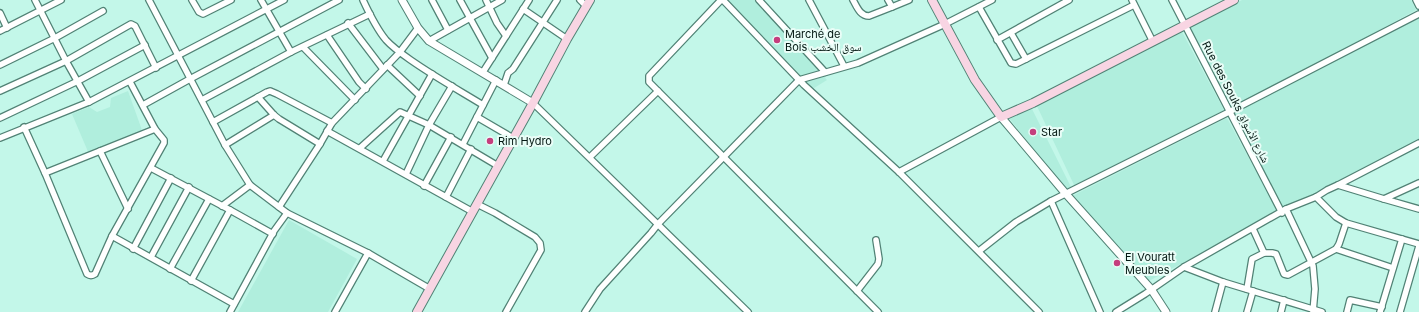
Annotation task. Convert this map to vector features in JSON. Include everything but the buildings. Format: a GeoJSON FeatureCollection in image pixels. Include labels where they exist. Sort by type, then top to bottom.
{"type":"FeatureCollection","features":[{"type":"Feature","properties":{"kind":"main road"},"geometry":{"type":"LineString","coordinates":[[932,0],[975,80],[1001,117],[1032,103],[1234,0]]}},
{"type":"Feature","properties":{"kind":"main road"},"geometry":{"type":"LineString","coordinates":[[417,312],[533,103],[586,2]]}},
{"type":"Feature","properties":{"kind":"street"},"geometry":{"type":"LineString","coordinates":[[35,0],[89,102]]}},
{"type":"Feature","properties":{"kind":"street"},"geometry":{"type":"LineString","coordinates":[[0,31],[61,0]]}},
{"type":"Feature","properties":{"kind":"street"},"geometry":{"type":"LineString","coordinates":[[149,0],[213,122],[250,185],[287,213],[368,253],[430,289]]}},
{"type":"Feature","properties":{"kind":"street"},"geometry":{"type":"LineString","coordinates":[[192,0],[199,12],[203,14],[231,0]]}},
{"type":"Feature","properties":{"kind":"street"},"geometry":{"type":"LineString","coordinates":[[261,0],[291,52]]}},
{"type":"Feature","properties":{"kind":"street"},"geometry":{"type":"LineString","coordinates":[[0,138],[89,102],[130,82],[284,0]]}},
{"type":"Feature","properties":{"kind":"street"},"geometry":{"type":"LineString","coordinates":[[143,105],[339,0]]}},
{"type":"Feature","properties":{"kind":"street"},"geometry":{"type":"LineString","coordinates":[[363,0],[386,39],[400,52],[432,74],[483,105]]}},
{"type":"Feature","properties":{"kind":"street"},"geometry":{"type":"LineString","coordinates":[[402,0],[418,28],[429,41],[533,103],[748,312]]}},
{"type":"Feature","properties":{"kind":"street"},"geometry":{"type":"LineString","coordinates":[[432,0],[448,30]]}},
{"type":"Feature","properties":{"kind":"street"},"geometry":{"type":"LineString","coordinates":[[460,0],[492,58]]}},
{"type":"Feature","properties":{"kind":"street"},"geometry":{"type":"LineString","coordinates":[[486,0],[497,24],[506,36]]}},
{"type":"Feature","properties":{"kind":"street"},"geometry":{"type":"LineString","coordinates":[[429,41],[502,0]]}},
{"type":"Feature","properties":{"kind":"street"},"geometry":{"type":"LineString","coordinates":[[483,72],[529,0]]}},
{"type":"Feature","properties":{"kind":"street"},"geometry":{"type":"LineString","coordinates":[[504,85],[508,73],[513,69],[558,0]]}},
{"type":"Feature","properties":{"kind":"street"},"geometry":{"type":"LineString","coordinates":[[878,312],[649,82],[649,76],[722,0],[799,80],[899,172],[1039,312]]}},
{"type":"Feature","properties":{"kind":"street"},"geometry":{"type":"LineString","coordinates":[[759,0],[825,72]]}},
{"type":"Feature","properties":{"kind":"street"},"geometry":{"type":"LineString","coordinates":[[809,0],[844,66]]}},
{"type":"Feature","properties":{"kind":"street"},"geometry":{"type":"LineString","coordinates":[[853,0],[860,12],[866,16],[909,0]]}},
{"type":"Feature","properties":{"kind":"street"},"geometry":{"type":"LineString","coordinates":[[888,0],[892,7]]}},
{"type":"Feature","properties":{"kind":"street"},"geometry":{"type":"LineString","coordinates":[[584,312],[600,289],[658,224],[799,80],[858,63],[945,24],[992,0]]}},
{"type":"Feature","properties":{"kind":"street"},"geometry":{"type":"LineString","coordinates":[[997,40],[1069,0]]}},
{"type":"Feature","properties":{"kind":"street","name":"Rue des Souks شارع الأسواق"},"geometry":{"type":"LineString","coordinates":[[1172,0],[1229,112],[1312,262],[1315,289],[1313,311]]}},
{"type":"Feature","properties":{"kind":"street"},"geometry":{"type":"LineString","coordinates":[[1416,0],[1419,6]]}},
{"type":"Feature","properties":{"kind":"street"},"geometry":{"type":"LineString","coordinates":[[979,6],[1011,63],[1016,64],[1133,2],[1153,42]]}},
{"type":"Feature","properties":{"kind":"street"},"geometry":{"type":"LineString","coordinates":[[523,9],[567,39]]}},
{"type":"Feature","properties":{"kind":"street"},"geometry":{"type":"LineString","coordinates":[[0,65],[55,38],[103,11]]}},
{"type":"Feature","properties":{"kind":"street"},"geometry":{"type":"LineString","coordinates":[[0,13],[7,28]]}},
{"type":"Feature","properties":{"kind":"street"},"geometry":{"type":"LineString","coordinates":[[202,100],[291,52],[328,35],[348,23],[370,14]]}},
{"type":"Feature","properties":{"kind":"street"},"geometry":{"type":"LineString","coordinates":[[978,251],[1016,222],[1051,201],[1229,112],[1419,14]]}},
{"type":"Feature","properties":{"kind":"street"},"geometry":{"type":"LineString","coordinates":[[348,23],[385,67],[420,96]]}},
{"type":"Feature","properties":{"kind":"street"},"geometry":{"type":"LineString","coordinates":[[0,91],[66,61],[131,24],[135,26],[156,68]]}},
{"type":"Feature","properties":{"kind":"street"},"geometry":{"type":"LineString","coordinates":[[279,207],[332,123],[400,52],[418,28]]}},
{"type":"Feature","properties":{"kind":"street"},"geometry":{"type":"LineString","coordinates":[[1011,33],[1026,59]]}},
{"type":"Feature","properties":{"kind":"street"},"geometry":{"type":"LineString","coordinates":[[328,35],[359,82],[366,89]]}},
{"type":"Feature","properties":{"kind":"street"},"geometry":{"type":"LineString","coordinates":[[0,118],[78,82],[145,45]]}},
{"type":"Feature","properties":{"kind":"street"},"geometry":{"type":"LineString","coordinates":[[303,47],[355,100]]}},
{"type":"Feature","properties":{"kind":"street"},"geometry":{"type":"LineString","coordinates":[[383,161],[432,74]]}},
{"type":"Feature","properties":{"kind":"street"},"geometry":{"type":"LineString","coordinates":[[463,144],[496,80]]}},
{"type":"Feature","properties":{"kind":"street"},"geometry":{"type":"LineString","coordinates":[[24,127],[87,274],[93,276],[112,236],[164,143],[164,140],[155,129],[130,82]]}},
{"type":"Feature","properties":{"kind":"street"},"geometry":{"type":"LineString","coordinates":[[406,174],[429,125],[452,86]]}},
{"type":"Feature","properties":{"kind":"street"},"geometry":{"type":"LineString","coordinates":[[590,157],[658,91]]}},
{"type":"Feature","properties":{"kind":"street"},"geometry":{"type":"LineString","coordinates":[[213,122],[267,92],[274,92],[332,123]]}},
{"type":"Feature","properties":{"kind":"street"},"geometry":{"type":"LineString","coordinates":[[258,97],[274,115],[320,144]]}},
{"type":"Feature","properties":{"kind":"street"},"geometry":{"type":"LineString","coordinates":[[360,148],[399,112],[409,115],[429,125],[498,166]]}},
{"type":"Feature","properties":{"kind":"street"},"geometry":{"type":"LineString","coordinates":[[226,145],[274,115]]}},
{"type":"Feature","properties":{"kind":"street"},"geometry":{"type":"LineString","coordinates":[[477,117],[513,138]]}},
{"type":"Feature","properties":{"kind":"street"},"geometry":{"type":"LineString","coordinates":[[899,172],[1001,117],[1066,194],[1151,289],[1166,312]]}},
{"type":"Feature","properties":{"kind":"street"},"geometry":{"type":"LineString","coordinates":[[45,173],[155,129]]}},
{"type":"Feature","properties":{"kind":"street"},"geometry":{"type":"LineString","coordinates":[[327,131],[406,174],[424,186],[446,197],[475,208],[495,213],[535,237],[540,243],[541,250],[506,312]]}},
{"type":"Feature","properties":{"kind":"street"},"geometry":{"type":"LineString","coordinates":[[424,186],[451,137]]}},
{"type":"Feature","properties":{"kind":"street"},"geometry":{"type":"LineString","coordinates":[[1116,312],[1184,267],[1284,211],[1338,186],[1419,143]]}},
{"type":"Feature","properties":{"kind":"street"},"geometry":{"type":"LineString","coordinates":[[446,197],[471,149]]}},
{"type":"Feature","properties":{"kind":"street"},"geometry":{"type":"LineString","coordinates":[[100,151],[128,209]]}},
{"type":"Feature","properties":{"kind":"street"},"geometry":{"type":"LineString","coordinates":[[151,168],[189,187],[272,234]]}},
{"type":"Feature","properties":{"kind":"street"},"geometry":{"type":"LineString","coordinates":[[133,249],[171,178]]}},
{"type":"Feature","properties":{"kind":"street"},"geometry":{"type":"LineString","coordinates":[[1384,199],[1419,183]]}},
{"type":"Feature","properties":{"kind":"street"},"geometry":{"type":"LineString","coordinates":[[222,206],[250,185]]}},
{"type":"Feature","properties":{"kind":"street"},"geometry":{"type":"LineString","coordinates":[[1338,186],[1419,209]]}},
{"type":"Feature","properties":{"kind":"street"},"geometry":{"type":"LineString","coordinates":[[151,257],[189,187]]}},
{"type":"Feature","properties":{"kind":"street"},"geometry":{"type":"LineString","coordinates":[[1316,197],[1336,216],[1346,223],[1419,245],[1400,312]]}},
{"type":"Feature","properties":{"kind":"street"},"geometry":{"type":"LineString","coordinates":[[170,269],[209,198]]}},
{"type":"Feature","properties":{"kind":"street"},"geometry":{"type":"LineString","coordinates":[[1051,201],[1100,312]]}},
{"type":"Feature","properties":{"kind":"street"},"geometry":{"type":"LineString","coordinates":[[191,281],[230,210]]}},
{"type":"Feature","properties":{"kind":"street"},"geometry":{"type":"LineString","coordinates":[[230,312],[272,234],[287,213]]}},
{"type":"Feature","properties":{"kind":"street"},"geometry":{"type":"LineString","coordinates":[[1247,312],[1252,259],[1264,253],[1276,254],[1286,275],[1336,248],[1339,244],[1346,223]]}},
{"type":"Feature","properties":{"kind":"street"},"geometry":{"type":"LineString","coordinates":[[1252,229],[1264,253]]}},
{"type":"Feature","properties":{"kind":"street"},"geometry":{"type":"LineString","coordinates":[[112,236],[234,304]]}},
{"type":"Feature","properties":{"kind":"street"},"geometry":{"type":"LineString","coordinates":[[1347,312],[1350,300],[1381,309],[1402,239]]}},
{"type":"Feature","properties":{"kind":"street"},"geometry":{"type":"LineString","coordinates":[[857,291],[878,264],[879,259],[876,240]]}},
{"type":"Feature","properties":{"kind":"street"},"geometry":{"type":"LineString","coordinates":[[1336,248],[1393,268]]}},
{"type":"Feature","properties":{"kind":"street"},"geometry":{"type":"LineString","coordinates":[[335,312],[368,253]]}},
{"type":"Feature","properties":{"kind":"street"},"geometry":{"type":"LineString","coordinates":[[1184,267],[1223,282],[1284,300],[1313,311],[1322,312]]}},
{"type":"Feature","properties":{"kind":"street"},"geometry":{"type":"LineString","coordinates":[[1215,312],[1223,282]]}},
{"type":"Feature","properties":{"kind":"street"},"geometry":{"type":"LineString","coordinates":[[1280,312],[1284,300]]}},
{"type":"Feature","properties":{"kind":"shaded area","name":"Marché de Bois سوق الخشب"},"geometry":{"type":"Polygon","coordinates":[[[726,0],[754,0],[827,80],[811,90],[726,0]]]}},
{"type":"Feature","properties":{"kind":"shaded area"},"geometry":{"type":"Polygon","coordinates":[[[1242,0],[1411,0],[1416,10],[1235,109],[1190,27],[1242,0]]]}},
{"type":"Feature","properties":{"kind":"shaded area"},"geometry":{"type":"Polygon","coordinates":[[[1419,17],[1419,140],[1283,211],[1233,114],[1419,17]]]}},
{"type":"Feature","properties":{"kind":"shaded area"},"geometry":{"type":"Polygon","coordinates":[[[1181,30],[1224,110],[1075,187],[1036,104],[1181,30]]]}},
{"type":"Feature","properties":{"kind":"shaded area"},"geometry":{"type":"Polygon","coordinates":[[[128,91],[143,133],[89,154],[72,114],[89,107],[97,112],[110,107],[111,98],[128,91]]]}},
{"type":"Feature","properties":{"kind":"shaded area"},"geometry":{"type":"Polygon","coordinates":[[[1031,107],[1072,189],[1067,192],[1009,118],[1031,107]]]}},
{"type":"Feature","properties":{"kind":"shaded area"},"geometry":{"type":"Polygon","coordinates":[[[1227,118],[1278,212],[1147,282],[1072,196],[1227,118]]]}},
{"type":"Feature","properties":{"kind":"shaded area"},"geometry":{"type":"Polygon","coordinates":[[[289,220],[357,259],[328,312],[238,312],[289,220]]]}},
{"type":"Feature","properties":{"kind":"place","name":"Marché de Bois سوق الخشب"},"geometry":{"type":"Point","coordinates":[777,40]}},
{"type":"Feature","properties":{"kind":"place","name":"Star"},"geometry":{"type":"Point","coordinates":[1033,132]}},
{"type":"Feature","properties":{"kind":"place","name":"Rim Hydro"},"geometry":{"type":"Point","coordinates":[490,141]}},
{"type":"Feature","properties":{"kind":"place","name":"El Vouratt Meubles"},"geometry":{"type":"Point","coordinates":[1117,263]}}]}
